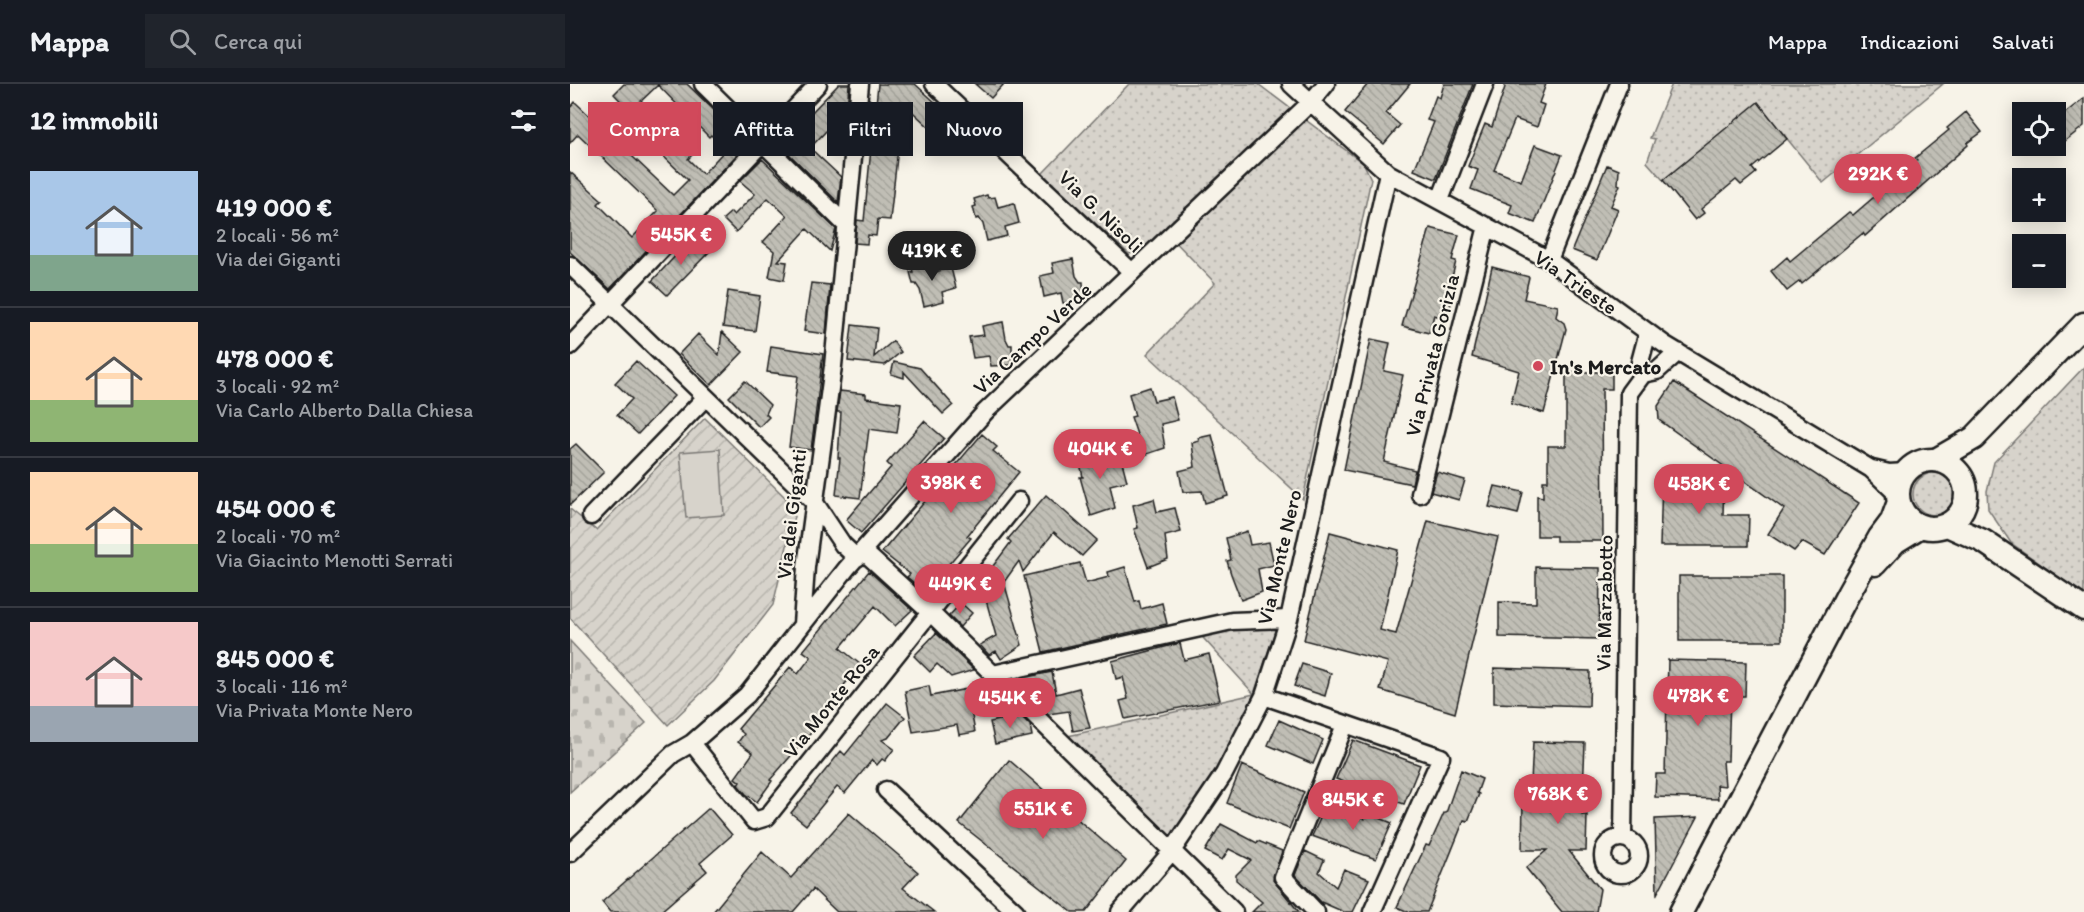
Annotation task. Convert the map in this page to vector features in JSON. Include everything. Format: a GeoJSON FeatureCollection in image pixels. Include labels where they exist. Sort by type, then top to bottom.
{"type":"FeatureCollection","features":[{"type":"Feature","properties":{"kind":"street"},"geometry":{"type":"LineString","coordinates":[[703,84],[722,102]]}},
{"type":"Feature","properties":{"kind":"street"},"geometry":{"type":"LineString","coordinates":[[800,102],[818,84]]}},
{"type":"Feature","properties":{"kind":"street","name":"Via dei Giganti"},"geometry":{"type":"LineString","coordinates":[[802,624],[811,528],[847,226],[860,84]]}},
{"type":"Feature","properties":{"kind":"street","name":"Via G. Nisoli"},"geometry":{"type":"LineString","coordinates":[[934,84],[1132,272]]}},
{"type":"Feature","properties":{"kind":"street","name":"Via Trieste"},"geometry":{"type":"LineString","coordinates":[[1291,84],[1388,173],[1549,260],[1647,332],[1871,469],[1899,499]]}},
{"type":"Feature","properties":{"kind":"street","name":"Via Campo Verde"},"geometry":{"type":"LineString","coordinates":[[802,624],[860,554],[985,412],[1311,102],[1326,84]]}},
{"type":"Feature","properties":{"kind":"street"},"geometry":{"type":"LineString","coordinates":[[1440,200],[1485,84]]}},
{"type":"Feature","properties":{"kind":"street"},"geometry":{"type":"LineString","coordinates":[[1549,260],[1619,84]]}},
{"type":"Feature","properties":{"kind":"street"},"geometry":{"type":"LineString","coordinates":[[570,346],[748,156]]}},
{"type":"Feature","properties":{"kind":"street"},"geometry":{"type":"LineString","coordinates":[[777,156],[847,226]]}},
{"type":"Feature","properties":{"kind":"street","name":"Via Monte Nero"},"geometry":{"type":"LineString","coordinates":[[1120,912],[1172,851],[1224,774],[1264,696],[1289,619],[1388,173]]}},
{"type":"Feature","properties":{"kind":"street","name":"Via Privata Gorizia"},"geometry":{"type":"LineString","coordinates":[[1419,494],[1487,226]]}},
{"type":"Feature","properties":{"kind":"street"},"geometry":{"type":"LineString","coordinates":[[570,265],[815,502],[843,545]]}},
{"type":"Feature","properties":{"kind":"street"},"geometry":{"type":"LineString","coordinates":[[1936,460],[1974,438],[2084,324]]}},
{"type":"Feature","properties":{"kind":"street"},"geometry":{"type":"LineString","coordinates":[[1647,332],[1640,362],[1643,374],[1657,371],[1678,352]]}},
{"type":"Feature","properties":{"kind":"street","name":"Via Marzabotto"},"geometry":{"type":"LineString","coordinates":[[1623,838],[1629,393],[1643,374]]}},
{"type":"Feature","properties":{"kind":"street"},"geometry":{"type":"LineString","coordinates":[[591,516],[706,397]]}},
{"type":"Feature","properties":{"kind":"street"},"geometry":{"type":"LineString","coordinates":[[1960,474],[1974,438]]}},
{"type":"Feature","properties":{"kind":"street"},"geometry":{"type":"LineString","coordinates":[[1681,912],[1848,594],[1880,537],[1892,521],[1903,477],[1924,460],[1936,460],[1950,464],[1960,474],[1966,486],[1964,506],[1953,522],[1941,528],[1921,526],[1905,514],[1899,499]]}},
{"type":"Feature","properties":{"kind":"street","name":"Via Trieste"},"geometry":{"type":"LineString","coordinates":[[1871,469],[1889,473],[1907,472]]}},
{"type":"Feature","properties":{"kind":"street","name":"Via Monte Rosa"},"geometry":{"type":"LineString","coordinates":[[692,743],[754,821],[767,817],[1019,501]]}},
{"type":"Feature","properties":{"kind":"street"},"geometry":{"type":"LineString","coordinates":[[1964,506],[1983,541]]}},
{"type":"Feature","properties":{"kind":"street"},"geometry":{"type":"LineString","coordinates":[[1947,525],[1983,541],[2084,609]]}},
{"type":"Feature","properties":{"kind":"street"},"geometry":{"type":"LineString","coordinates":[[1848,594],[1895,542],[1921,526]]}},
{"type":"Feature","properties":{"kind":"street"},"geometry":{"type":"LineString","coordinates":[[811,528],[817,532],[829,534],[860,554],[931,613],[1234,912]]}},
{"type":"Feature","properties":{"kind":"street"},"geometry":{"type":"LineString","coordinates":[[993,674],[1232,621],[1289,619]]}},
{"type":"Feature","properties":{"kind":"street"},"geometry":{"type":"LineString","coordinates":[[570,853],[673,754],[692,743],[747,694],[802,624]]}},
{"type":"Feature","properties":{"kind":"street"},"geometry":{"type":"LineString","coordinates":[[1264,696],[1441,757],[1372,912]]}},
{"type":"Feature","properties":{"kind":"street"},"geometry":{"type":"LineString","coordinates":[[1316,912],[1283,877],[1345,725]]}},
{"type":"Feature","properties":{"kind":"street"},"geometry":{"type":"LineString","coordinates":[[886,790],[1016,912]]}},
{"type":"Feature","properties":{"kind":"green space"},"geometry":{"type":"Polygon","coordinates":[[[1129,84],[1258,84],[1364,164],[1371,179],[1303,499],[1147,354],[1215,283],[1164,230],[1142,251],[1129,254],[1042,174],[1129,84]]]}},
{"type":"Feature","properties":{"kind":"green space"},"geometry":{"type":"Polygon","coordinates":[[[1672,84],[1943,84],[1823,183],[1758,103],[1663,180],[1647,162],[1655,139],[1650,138],[1672,84]]]}},
{"type":"Feature","properties":{"kind":"green space"},"geometry":{"type":"Polygon","coordinates":[[[2084,367],[2084,595],[2011,543],[1988,509],[1987,491],[1994,462],[2084,367]]]}},
{"type":"Feature","properties":{"kind":"green space"},"geometry":{"type":"Polygon","coordinates":[[[705,418],[796,508],[773,605],[714,681],[668,725],[570,618],[570,509],[596,530],[705,418]]]}},
{"type":"Feature","properties":{"kind":"green space"},"geometry":{"type":"Polygon","coordinates":[[[720,449],[724,515],[686,518],[680,452],[720,449]]]}},
{"type":"Feature","properties":{"kind":"green space"},"geometry":{"type":"Polygon","coordinates":[[[1934,473],[1949,479],[1955,494],[1949,509],[1934,515],[1919,509],[1913,494],[1919,479],[1934,473]]]}},
{"type":"Feature","properties":{"kind":"green space"},"geometry":{"type":"Polygon","coordinates":[[[1279,620],[1254,694],[1195,629],[1279,620]]]}},
{"type":"Feature","properties":{"kind":"green space"},"geometry":{"type":"Polygon","coordinates":[[[570,641],[646,723],[570,792],[570,641]]]}},
{"type":"Feature","properties":{"kind":"green space"},"geometry":{"type":"Polygon","coordinates":[[[1254,694],[1216,771],[1171,837],[1068,736],[1254,694]]]}},
{"type":"Feature","properties":{"kind":"building"},"geometry":{"type":"Polygon","coordinates":[[[624,84],[687,84],[713,109],[713,137],[711,135],[709,137],[701,129],[701,102],[675,102],[658,85],[640,102],[622,102],[614,94],[624,84]]]}},
{"type":"Feature","properties":{"kind":"building"},"geometry":{"type":"Polygon","coordinates":[[[839,84],[849,84],[848,102],[827,102],[827,130],[815,143],[815,109],[839,84]]]}},
{"type":"Feature","properties":{"kind":"building"},"geometry":{"type":"Polygon","coordinates":[[[878,84],[915,84],[935,102],[925,102],[925,123],[913,112],[913,102],[876,102],[878,84]]]}},
{"type":"Feature","properties":{"kind":"building"},"geometry":{"type":"Polygon","coordinates":[[[975,84],[1004,84],[991,98],[975,84]]]}},
{"type":"Feature","properties":{"kind":"building"},"geometry":{"type":"Polygon","coordinates":[[[1368,84],[1410,84],[1386,113],[1400,125],[1384,144],[1345,112],[1368,84]]]}},
{"type":"Feature","properties":{"kind":"building"},"geometry":{"type":"Polygon","coordinates":[[[1444,84],[1473,84],[1436,179],[1414,170],[1434,122],[1427,120],[1436,96],[1440,98],[1444,84]]]}},
{"type":"Feature","properties":{"kind":"building"},"geometry":{"type":"Polygon","coordinates":[[[1506,84],[1546,84],[1539,103],[1544,105],[1537,127],[1515,119],[1494,170],[1521,181],[1535,145],[1562,155],[1535,223],[1509,213],[1512,205],[1471,189],[1478,170],[1468,166],[1485,124],[1492,127],[1506,84]]]}},
{"type":"Feature","properties":{"kind":"building"},"geometry":{"type":"Polygon","coordinates":[[[2084,98],[2084,126],[2066,140],[2066,112],[2084,98]]]}},
{"type":"Feature","properties":{"kind":"building"},"geometry":{"type":"Polygon","coordinates":[[[575,102],[588,114],[588,144],[578,134],[570,143],[570,108],[575,102]]]}},
{"type":"Feature","properties":{"kind":"building"},"geometry":{"type":"Polygon","coordinates":[[[1758,102],[1787,139],[1752,168],[1756,173],[1741,185],[1736,180],[1701,209],[1704,213],[1695,220],[1663,180],[1758,102]]]}},
{"type":"Feature","properties":{"kind":"building"},"geometry":{"type":"Polygon","coordinates":[[[1966,112],[1982,132],[1865,236],[1863,233],[1802,284],[1800,281],[1787,291],[1771,271],[1787,257],[1790,261],[1849,212],[1853,215],[1917,160],[1915,158],[1949,130],[1947,128],[1966,112]]]}},
{"type":"Feature","properties":{"kind":"building"},"geometry":{"type":"Polygon","coordinates":[[[815,153],[841,177],[838,202],[791,156],[815,156],[815,153]]]}},
{"type":"Feature","properties":{"kind":"building"},"geometry":{"type":"Polygon","coordinates":[[[601,156],[632,156],[673,195],[688,180],[663,156],[691,156],[688,159],[703,174],[720,156],[736,156],[610,289],[570,252],[570,172],[602,200],[598,204],[632,238],[658,211],[601,156]]]}},
{"type":"Feature","properties":{"kind":"building"},"geometry":{"type":"Polygon","coordinates":[[[870,156],[897,156],[890,220],[878,219],[876,236],[868,235],[867,244],[855,243],[857,220],[864,221],[870,156]]]}},
{"type":"Feature","properties":{"kind":"building"},"geometry":{"type":"Polygon","coordinates":[[[762,159],[836,229],[830,251],[807,229],[778,261],[787,262],[784,280],[769,277],[774,251],[763,242],[787,216],[768,198],[736,232],[723,219],[731,212],[734,215],[755,194],[740,181],[762,159]]]}},
{"type":"Feature","properties":{"kind":"building"},"geometry":{"type":"Polygon","coordinates":[[[1607,165],[1619,170],[1618,184],[1620,185],[1611,206],[1618,209],[1597,260],[1572,250],[1607,165]]]}},
{"type":"Feature","properties":{"kind":"building"},"geometry":{"type":"Polygon","coordinates":[[[987,195],[988,198],[995,197],[998,207],[1014,203],[1019,223],[1005,227],[1007,236],[987,241],[983,224],[979,218],[976,219],[973,207],[976,206],[974,199],[987,195]]]}},
{"type":"Feature","properties":{"kind":"building"},"geometry":{"type":"Polygon","coordinates":[[[1430,228],[1459,235],[1452,260],[1456,261],[1447,298],[1452,300],[1447,319],[1434,315],[1429,333],[1402,326],[1430,228]]]}},
{"type":"Feature","properties":{"kind":"building"},"geometry":{"type":"Polygon","coordinates":[[[694,236],[710,251],[667,295],[652,281],[694,236]]]}},
{"type":"Feature","properties":{"kind":"building"},"geometry":{"type":"Polygon","coordinates":[[[1073,259],[1076,276],[1080,282],[1083,282],[1084,302],[1063,303],[1061,293],[1044,297],[1040,276],[1054,273],[1052,263],[1073,259]]]}},
{"type":"Feature","properties":{"kind":"building"},"geometry":{"type":"Polygon","coordinates":[[[924,261],[924,264],[932,262],[934,272],[951,268],[956,288],[942,292],[944,301],[924,306],[920,290],[916,284],[913,284],[910,272],[913,272],[911,264],[924,261]]]}},
{"type":"Feature","properties":{"kind":"building"},"geometry":{"type":"Polygon","coordinates":[[[1492,267],[1529,277],[1524,299],[1558,306],[1556,317],[1564,323],[1566,329],[1544,413],[1511,403],[1519,371],[1472,357],[1492,267]]]}},
{"type":"Feature","properties":{"kind":"building"},"geometry":{"type":"Polygon","coordinates":[[[811,283],[830,285],[826,334],[804,331],[811,283]]]}},
{"type":"Feature","properties":{"kind":"building"},"geometry":{"type":"Polygon","coordinates":[[[728,291],[760,296],[755,331],[723,327],[728,291]]]}},
{"type":"Feature","properties":{"kind":"building"},"geometry":{"type":"Polygon","coordinates":[[[1003,322],[1006,339],[1009,345],[1012,345],[1012,365],[991,366],[989,356],[973,358],[969,337],[984,335],[982,326],[1003,322]]]}},
{"type":"Feature","properties":{"kind":"building"},"geometry":{"type":"Polygon","coordinates":[[[852,325],[877,328],[874,357],[893,341],[901,352],[885,365],[848,361],[852,325]]]}},
{"type":"Feature","properties":{"kind":"building"},"geometry":{"type":"Polygon","coordinates":[[[722,332],[743,352],[711,385],[679,354],[698,334],[719,355],[722,332]]]}},
{"type":"Feature","properties":{"kind":"building"},"geometry":{"type":"Polygon","coordinates":[[[1371,339],[1390,343],[1384,371],[1403,375],[1384,462],[1415,470],[1412,484],[1344,470],[1371,339]]]}},
{"type":"Feature","properties":{"kind":"building"},"geometry":{"type":"Polygon","coordinates":[[[771,346],[823,354],[811,450],[789,447],[798,376],[767,372],[771,346]]]}},
{"type":"Feature","properties":{"kind":"building"},"geometry":{"type":"Polygon","coordinates":[[[636,361],[674,396],[638,434],[617,415],[632,399],[615,383],[636,361]]]}},
{"type":"Feature","properties":{"kind":"building"},"geometry":{"type":"Polygon","coordinates":[[[894,362],[920,368],[953,405],[943,414],[904,372],[904,378],[891,374],[894,362]]]}},
{"type":"Feature","properties":{"kind":"building"},"geometry":{"type":"Polygon","coordinates":[[[1566,372],[1612,372],[1612,389],[1602,389],[1603,541],[1556,541],[1556,536],[1537,536],[1537,496],[1543,497],[1543,481],[1548,481],[1548,446],[1566,446],[1566,372]]]}},
{"type":"Feature","properties":{"kind":"building"},"geometry":{"type":"Polygon","coordinates":[[[745,381],[770,405],[766,414],[769,417],[759,427],[729,397],[745,381]]]}},
{"type":"Feature","properties":{"kind":"building"},"geometry":{"type":"Polygon","coordinates":[[[1674,382],[1859,503],[1825,555],[1802,542],[1794,551],[1768,534],[1784,509],[1659,420],[1658,406],[1674,382]]]}},
{"type":"Feature","properties":{"kind":"building"},"geometry":{"type":"Polygon","coordinates":[[[1150,387],[1154,401],[1172,397],[1178,420],[1161,424],[1165,448],[1144,455],[1131,417],[1135,416],[1129,394],[1150,387]]]}},
{"type":"Feature","properties":{"kind":"building"},"geometry":{"type":"Polygon","coordinates":[[[840,391],[866,394],[866,398],[901,403],[897,433],[869,429],[860,498],[836,495],[840,458],[838,458],[841,412],[837,412],[840,391]]]}},
{"type":"Feature","properties":{"kind":"building"},"geometry":{"type":"Polygon","coordinates":[[[924,421],[944,438],[861,533],[846,520],[891,467],[887,463],[924,421]]]}},
{"type":"Feature","properties":{"kind":"building"},"geometry":{"type":"Polygon","coordinates":[[[982,434],[997,447],[993,451],[1019,472],[967,536],[971,538],[925,592],[907,577],[910,574],[882,552],[982,434]]]}},
{"type":"Feature","properties":{"kind":"building"},"geometry":{"type":"Polygon","coordinates":[[[1212,435],[1228,496],[1205,503],[1202,491],[1183,492],[1179,471],[1195,467],[1192,443],[1199,441],[1198,438],[1212,435]]]}},
{"type":"Feature","properties":{"kind":"building"},"geometry":{"type":"Polygon","coordinates":[[[576,444],[604,472],[570,505],[570,449],[576,444]]]}},
{"type":"Feature","properties":{"kind":"building"},"geometry":{"type":"Polygon","coordinates":[[[1099,447],[1103,461],[1121,458],[1127,481],[1110,485],[1115,508],[1091,516],[1080,477],[1083,477],[1078,454],[1099,447]]]}},
{"type":"Feature","properties":{"kind":"building"},"geometry":{"type":"Polygon","coordinates":[[[1437,472],[1465,480],[1459,500],[1431,492],[1437,472]]]}},
{"type":"Feature","properties":{"kind":"building"},"geometry":{"type":"Polygon","coordinates":[[[1662,479],[1724,479],[1723,515],[1749,515],[1748,546],[1660,546],[1662,479]]]}},
{"type":"Feature","properties":{"kind":"building"},"geometry":{"type":"Polygon","coordinates":[[[1495,486],[1523,492],[1518,514],[1489,507],[1495,486]]]}},
{"type":"Feature","properties":{"kind":"building"},"geometry":{"type":"Polygon","coordinates":[[[1046,495],[1097,540],[1082,556],[1054,532],[1023,572],[1019,561],[1004,582],[1022,645],[1001,659],[996,651],[989,655],[980,645],[996,636],[981,582],[1011,542],[1008,539],[1046,495]]]}},
{"type":"Feature","properties":{"kind":"building"},"geometry":{"type":"Polygon","coordinates":[[[1154,499],[1157,512],[1175,508],[1181,532],[1165,536],[1168,559],[1148,567],[1134,529],[1138,528],[1133,505],[1154,499]]]}},
{"type":"Feature","properties":{"kind":"building"},"geometry":{"type":"Polygon","coordinates":[[[1428,521],[1498,537],[1455,713],[1380,690],[1388,662],[1304,640],[1330,532],[1398,550],[1380,630],[1396,634],[1428,521]]]}},
{"type":"Feature","properties":{"kind":"building"},"geometry":{"type":"Polygon","coordinates":[[[1247,531],[1250,545],[1269,542],[1274,565],[1258,569],[1262,592],[1241,600],[1227,561],[1231,560],[1226,538],[1247,531]]]}},
{"type":"Feature","properties":{"kind":"building"},"geometry":{"type":"Polygon","coordinates":[[[1080,563],[1086,583],[1109,577],[1108,572],[1125,567],[1135,602],[1139,601],[1141,609],[1162,603],[1167,624],[1043,652],[1024,576],[1080,563]]]}},
{"type":"Feature","properties":{"kind":"building"},"geometry":{"type":"Polygon","coordinates":[[[1536,567],[1600,568],[1599,639],[1499,637],[1499,602],[1536,603],[1536,567]]]}},
{"type":"Feature","properties":{"kind":"building"},"geometry":{"type":"Polygon","coordinates":[[[869,571],[912,610],[895,626],[875,606],[840,648],[861,665],[834,697],[838,700],[823,719],[770,780],[772,781],[757,802],[746,794],[738,785],[740,782],[735,778],[753,753],[738,742],[744,734],[738,729],[790,667],[798,674],[811,657],[803,651],[869,571]]]}},
{"type":"Feature","properties":{"kind":"building"},"geometry":{"type":"Polygon","coordinates":[[[1679,576],[1782,576],[1782,641],[1679,641],[1679,576]]]}},
{"type":"Feature","properties":{"kind":"building"},"geometry":{"type":"Polygon","coordinates":[[[961,603],[972,613],[960,627],[949,616],[961,603]]]}},
{"type":"Feature","properties":{"kind":"building"},"geometry":{"type":"Polygon","coordinates":[[[936,633],[974,670],[951,677],[937,664],[930,672],[914,656],[936,633]]]}},
{"type":"Feature","properties":{"kind":"building"},"geometry":{"type":"Polygon","coordinates":[[[1180,643],[1184,660],[1209,654],[1220,700],[1125,719],[1120,701],[1128,699],[1123,677],[1116,679],[1112,661],[1180,643]]]}},
{"type":"Feature","properties":{"kind":"building"},"geometry":{"type":"Polygon","coordinates":[[[1668,660],[1746,662],[1745,696],[1730,696],[1728,761],[1723,761],[1725,786],[1717,785],[1718,799],[1655,797],[1656,774],[1665,774],[1668,660]]]}},
{"type":"Feature","properties":{"kind":"building"},"geometry":{"type":"Polygon","coordinates":[[[1302,664],[1331,673],[1325,696],[1294,686],[1302,664]]]}},
{"type":"Feature","properties":{"kind":"building"},"geometry":{"type":"Polygon","coordinates":[[[1494,668],[1590,671],[1589,706],[1494,703],[1494,668]]]}},
{"type":"Feature","properties":{"kind":"building"},"geometry":{"type":"Polygon","coordinates":[[[1052,672],[1056,694],[1079,688],[1090,728],[1073,731],[1069,711],[1048,714],[1033,699],[1031,691],[1024,690],[1022,678],[1052,672]]]}},
{"type":"Feature","properties":{"kind":"building"},"geometry":{"type":"Polygon","coordinates":[[[929,686],[931,696],[967,689],[975,732],[959,735],[957,725],[913,732],[905,691],[929,686]]]}},
{"type":"Feature","properties":{"kind":"building"},"geometry":{"type":"Polygon","coordinates":[[[887,703],[905,717],[888,738],[882,740],[894,749],[885,761],[882,759],[877,765],[872,760],[845,793],[837,787],[806,825],[791,813],[841,751],[845,755],[887,703]]]}},
{"type":"Feature","properties":{"kind":"building"},"geometry":{"type":"Polygon","coordinates":[[[1020,715],[1030,725],[1032,736],[995,744],[990,722],[1020,715]]]}},
{"type":"Feature","properties":{"kind":"building"},"geometry":{"type":"Polygon","coordinates":[[[1279,720],[1323,740],[1313,764],[1268,745],[1279,720]]]}},
{"type":"Feature","properties":{"kind":"building"},"geometry":{"type":"Polygon","coordinates":[[[1353,740],[1420,765],[1404,804],[1336,779],[1353,740]]]}},
{"type":"Feature","properties":{"kind":"building"},"geometry":{"type":"Polygon","coordinates":[[[1533,742],[1585,743],[1582,815],[1587,815],[1586,851],[1569,851],[1600,889],[1596,912],[1562,912],[1526,868],[1547,850],[1522,850],[1523,801],[1517,800],[1517,782],[1531,782],[1533,742]]]}},
{"type":"Feature","properties":{"kind":"building"},"geometry":{"type":"Polygon","coordinates":[[[1009,760],[1126,861],[1086,912],[1072,912],[959,823],[1009,760]]]}},
{"type":"Feature","properties":{"kind":"building"},"geometry":{"type":"Polygon","coordinates":[[[1242,765],[1304,792],[1289,829],[1227,803],[1242,765]]]}},
{"type":"Feature","properties":{"kind":"building"},"geometry":{"type":"Polygon","coordinates":[[[1461,770],[1482,779],[1477,793],[1479,794],[1468,821],[1464,820],[1427,912],[1408,912],[1397,907],[1426,845],[1429,846],[1446,813],[1461,770]]]}},
{"type":"Feature","properties":{"kind":"building"},"geometry":{"type":"Polygon","coordinates":[[[1327,804],[1364,819],[1367,813],[1392,823],[1376,859],[1312,836],[1327,804]]]}},
{"type":"Feature","properties":{"kind":"building"},"geometry":{"type":"Polygon","coordinates":[[[709,808],[732,835],[700,863],[707,871],[660,912],[610,912],[602,902],[709,808]]]}},
{"type":"Feature","properties":{"kind":"building"},"geometry":{"type":"Polygon","coordinates":[[[849,813],[918,872],[903,888],[934,912],[837,912],[813,889],[793,912],[713,912],[762,852],[791,878],[849,813]]]}},
{"type":"Feature","properties":{"kind":"building"},"geometry":{"type":"Polygon","coordinates":[[[1698,817],[1657,894],[1655,819],[1698,817]]]}},
{"type":"Feature","properties":{"kind":"building"},"geometry":{"type":"Polygon","coordinates":[[[1221,824],[1257,843],[1258,841],[1282,851],[1273,880],[1299,912],[1252,912],[1262,902],[1236,880],[1236,875],[1251,860],[1229,849],[1222,860],[1205,851],[1221,824]]]}},
{"type":"Feature","properties":{"kind":"building"},"geometry":{"type":"Polygon","coordinates":[[[1305,851],[1324,860],[1319,872],[1336,887],[1344,869],[1369,879],[1353,912],[1344,912],[1321,902],[1295,875],[1305,851]]]}},
{"type":"Feature","properties":{"kind":"place","name":"In's Mercato"},"geometry":{"type":"Point","coordinates":[1538,366]}}]}
